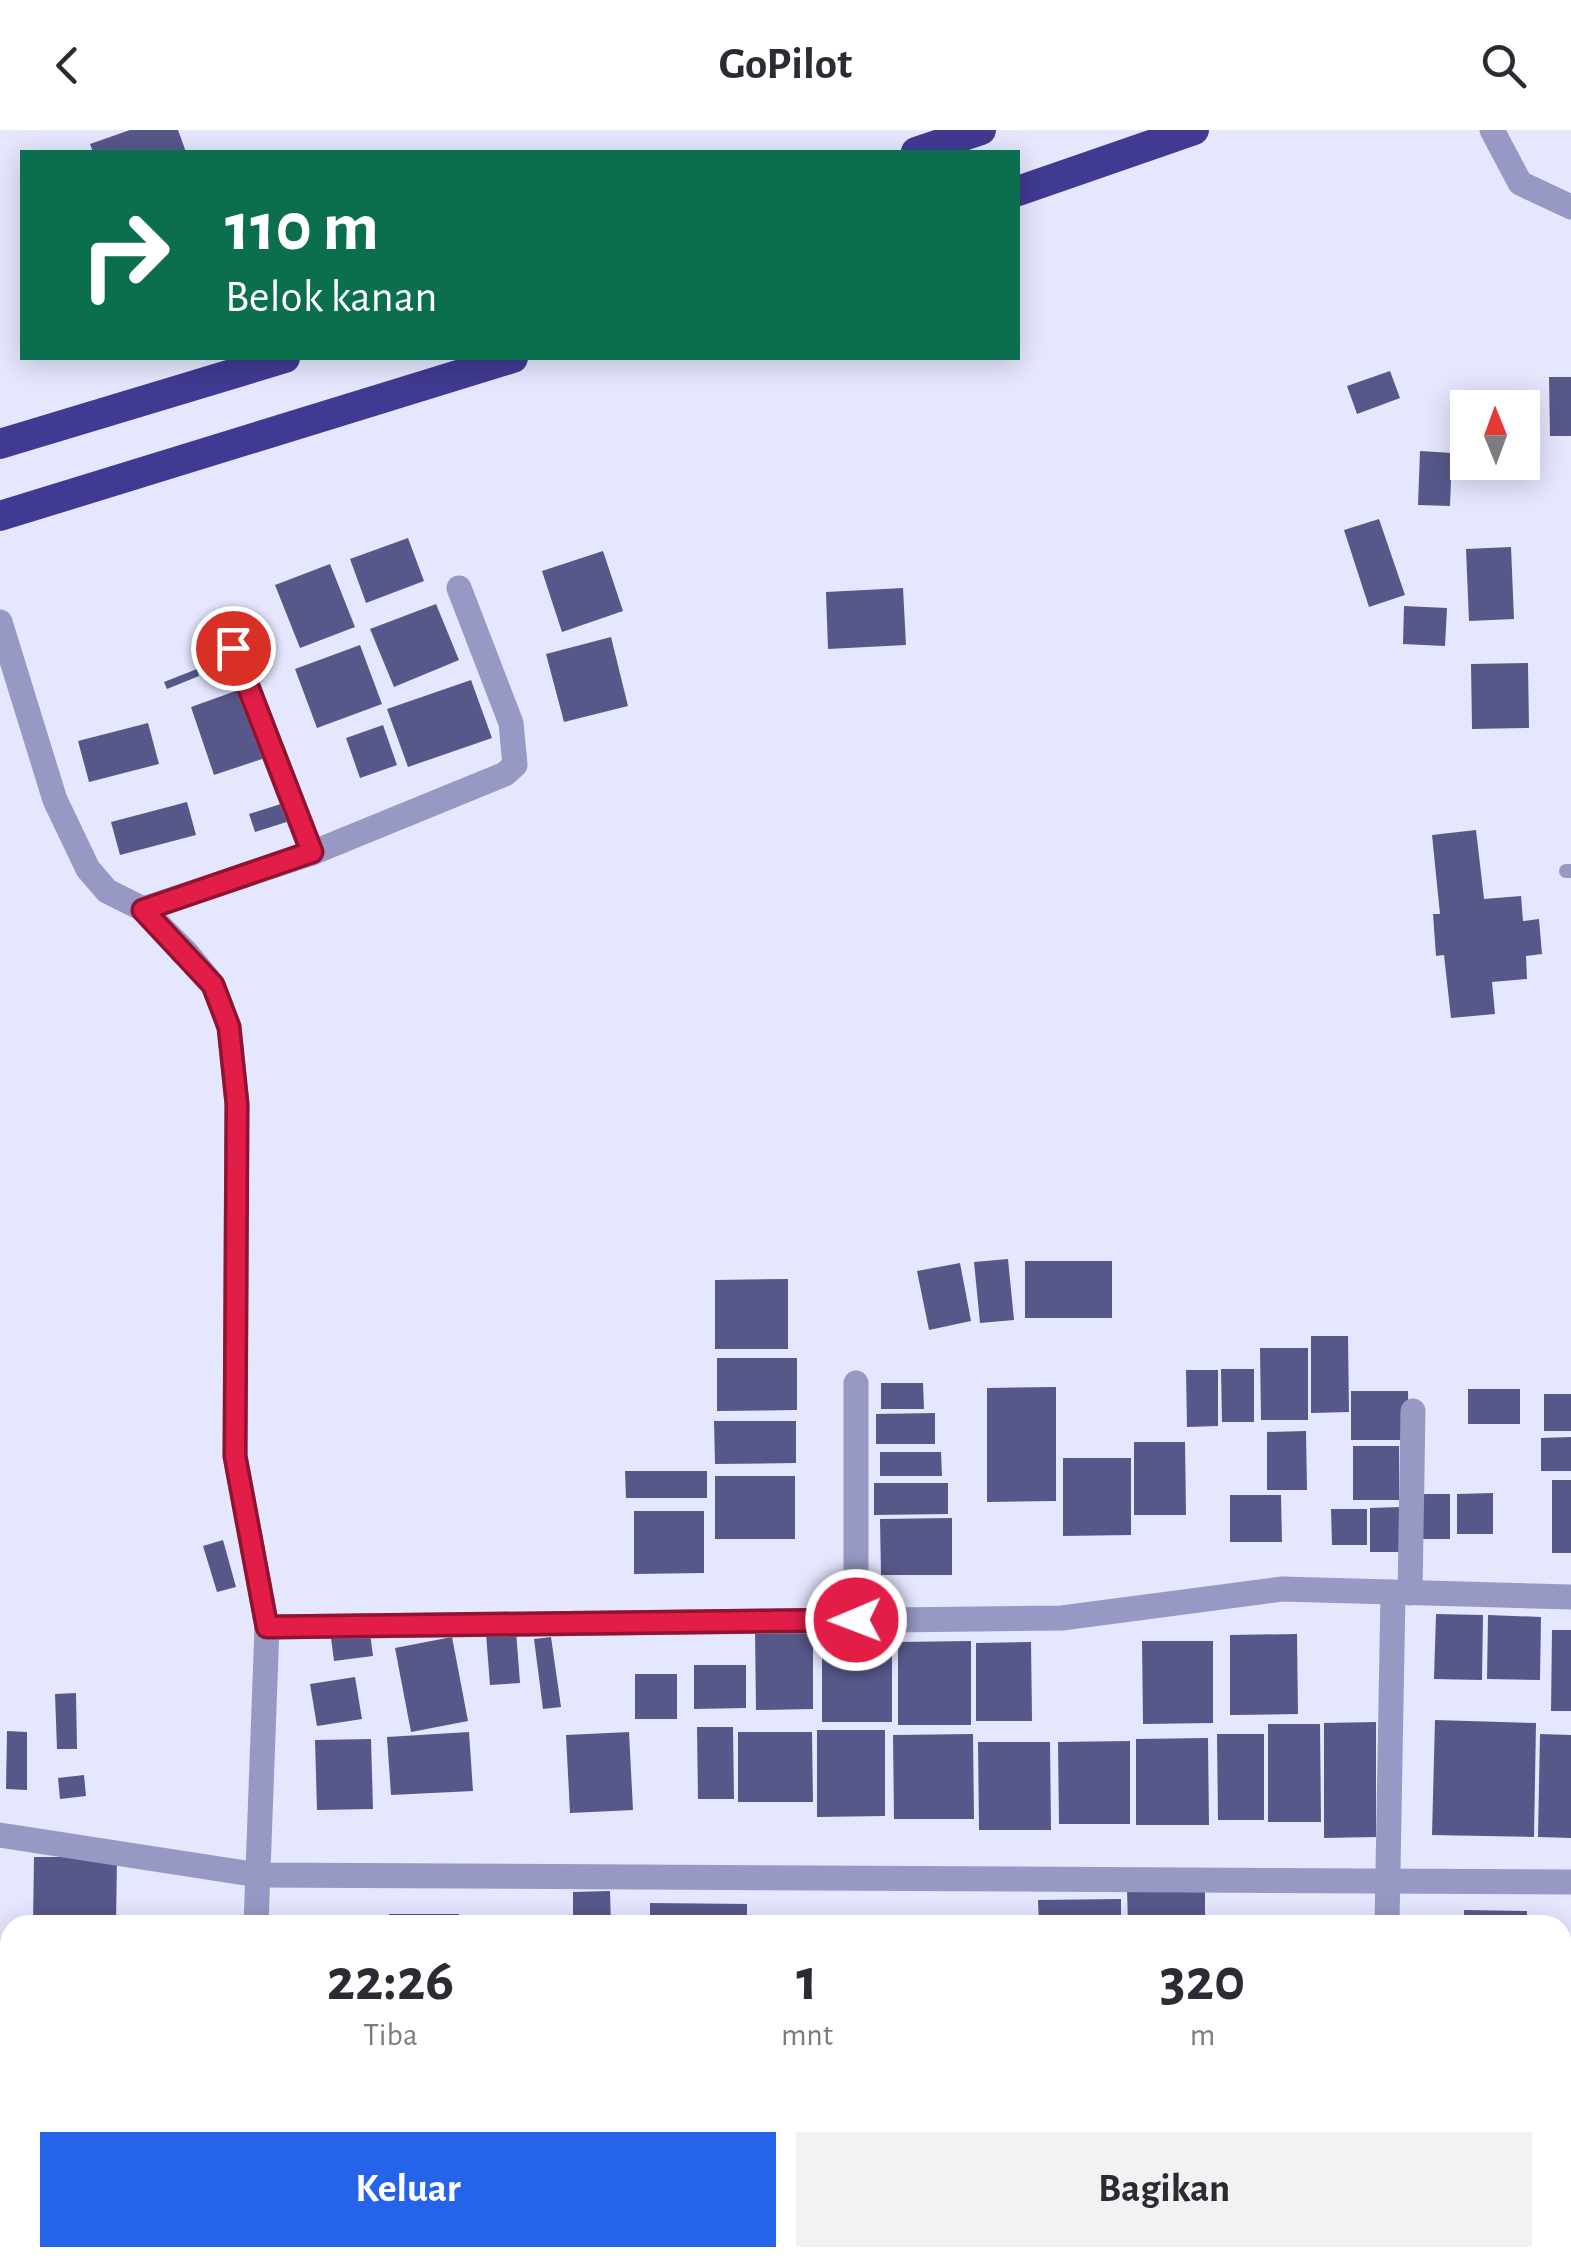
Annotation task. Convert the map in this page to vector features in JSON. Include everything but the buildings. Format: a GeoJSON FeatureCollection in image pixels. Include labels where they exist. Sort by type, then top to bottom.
{"type":"FeatureCollection","features":[{"type":"Feature","properties":{"kind":"highway"},"geometry":{"type":"LineString","coordinates":[[922,150],[981,130]]}},
{"type":"Feature","properties":{"kind":"highway"},"geometry":{"type":"LineString","coordinates":[[1020,191],[1194,130]]}},
{"type":"Feature","properties":{"kind":"highway"},"geometry":{"type":"LineString","coordinates":[[0,444],[278,360]]}},
{"type":"Feature","properties":{"kind":"highway"},"geometry":{"type":"LineString","coordinates":[[0,516],[507,360]]}},
{"type":"Feature","properties":{"kind":"street"},"geometry":{"type":"LineString","coordinates":[[1492,130],[1520,183],[1571,208]]}},
{"type":"Feature","properties":{"kind":"street"},"geometry":{"type":"LineString","coordinates":[[143,910],[312,852],[506,774],[516,764],[510,723],[459,588]]}},
{"type":"Feature","properties":{"kind":"street"},"geometry":{"type":"LineString","coordinates":[[0,622],[55,800],[88,869],[108,891],[143,910],[213,985],[229,1027],[237,1104],[235,1456],[267,1627],[256,1915]]}},
{"type":"Feature","properties":{"kind":"street"},"geometry":{"type":"LineString","coordinates":[[233,648],[312,852]]}},
{"type":"Feature","properties":{"kind":"street"},"geometry":{"type":"LineString","coordinates":[[856,1383],[856,1620]]}},
{"type":"Feature","properties":{"kind":"street"},"geometry":{"type":"LineString","coordinates":[[1387,1915],[1413,1411]]}},
{"type":"Feature","properties":{"kind":"street"},"geometry":{"type":"LineString","coordinates":[[267,1627],[1062,1618],[1282,1589],[1571,1597]]}},
{"type":"Feature","properties":{"kind":"street"},"geometry":{"type":"LineString","coordinates":[[0,1835],[258,1875],[1571,1882]]}},
{"type":"Feature","properties":{"kind":"route"},"geometry":{"type":"LineString","coordinates":[[233,648],[312,852],[143,910],[213,985],[229,1027],[237,1104],[235,1456],[267,1627],[856,1620]]}}]}
